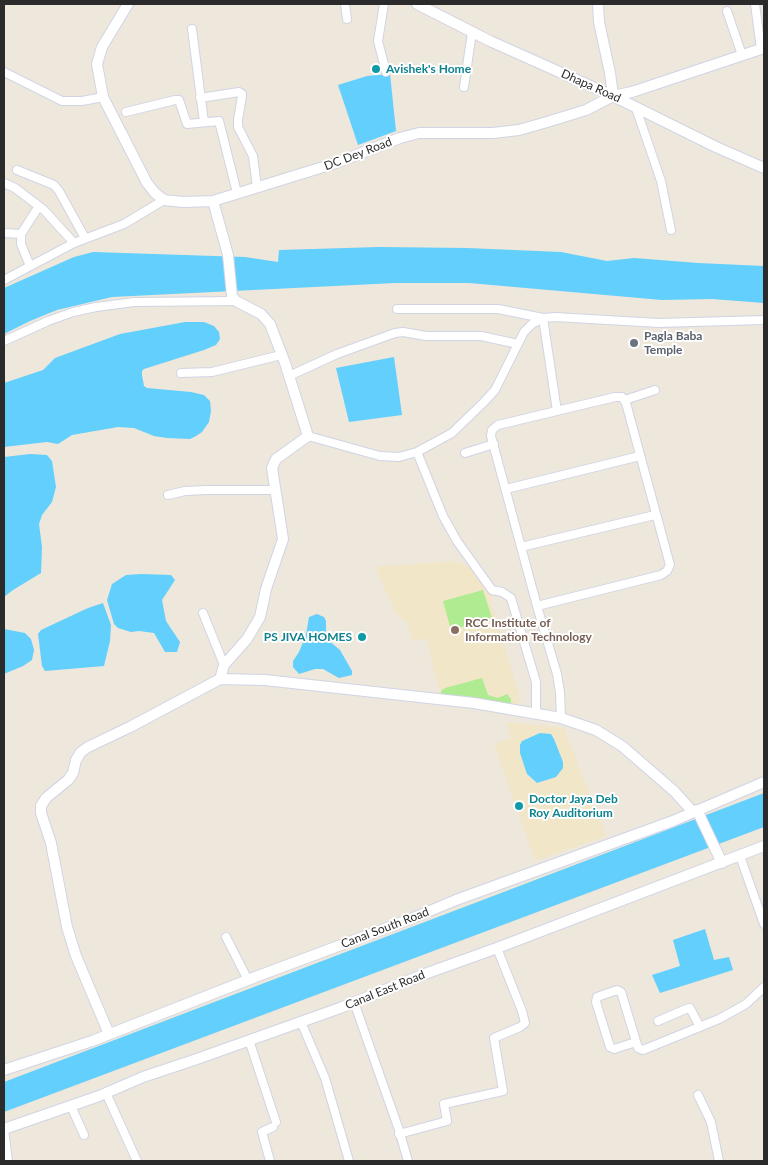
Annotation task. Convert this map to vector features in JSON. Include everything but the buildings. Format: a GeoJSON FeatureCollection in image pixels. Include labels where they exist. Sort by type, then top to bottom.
{"type":"FeatureCollection","features":[{"type":"Feature","properties":{"kind":"street"},"geometry":{"type":"LineString","coordinates":[[4,280],[74,242],[124,224],[164,200],[147,183],[103,96],[97,64],[102,48],[128,4]]}},
{"type":"Feature","properties":{"kind":"street"},"geometry":{"type":"LineString","coordinates":[[345,4],[347,19]]}},
{"type":"Feature","properties":{"kind":"street"},"geometry":{"type":"LineString","coordinates":[[384,4],[378,41],[386,72]]}},
{"type":"Feature","properties":{"kind":"street","name":"Dhapa Road"},"geometry":{"type":"LineString","coordinates":[[417,4],[472,32],[613,96],[716,147],[764,168]]}},
{"type":"Feature","properties":{"kind":"street"},"geometry":{"type":"LineString","coordinates":[[598,4],[599,22],[613,96]]}},
{"type":"Feature","properties":{"kind":"street"},"geometry":{"type":"LineString","coordinates":[[754,4],[762,48]]}},
{"type":"Feature","properties":{"kind":"street"},"geometry":{"type":"LineString","coordinates":[[727,11],[742,55]]}},
{"type":"Feature","properties":{"kind":"street"},"geometry":{"type":"LineString","coordinates":[[192,29],[204,122]]}},
{"type":"Feature","properties":{"kind":"street"},"geometry":{"type":"LineString","coordinates":[[464,87],[472,32]]}},
{"type":"Feature","properties":{"kind":"street","name":"DC Dey Road"},"geometry":{"type":"LineString","coordinates":[[164,200],[183,202],[213,200],[356,157],[400,138],[419,133],[493,133],[519,130],[586,110],[613,96],[632,92],[762,48]]}},
{"type":"Feature","properties":{"kind":"street"},"geometry":{"type":"LineString","coordinates":[[4,72],[62,102],[82,101],[103,96]]}},
{"type":"Feature","properties":{"kind":"street"},"geometry":{"type":"LineString","coordinates":[[200,98],[239,92],[242,94],[238,127],[253,156],[257,187]]}},
{"type":"Feature","properties":{"kind":"street"},"geometry":{"type":"LineString","coordinates":[[126,112],[179,100],[187,124],[219,121],[237,193]]}},
{"type":"Feature","properties":{"kind":"street"},"geometry":{"type":"LineString","coordinates":[[636,108],[661,181],[671,230]]}},
{"type":"Feature","properties":{"kind":"street"},"geometry":{"type":"LineString","coordinates":[[17,170],[54,185],[64,197],[85,238]]}},
{"type":"Feature","properties":{"kind":"street"},"geometry":{"type":"LineString","coordinates":[[4,183],[15,188],[39,206],[74,242]]}},
{"type":"Feature","properties":{"kind":"street"},"geometry":{"type":"LineString","coordinates":[[213,200],[228,254],[234,299]]}},
{"type":"Feature","properties":{"kind":"street"},"geometry":{"type":"LineString","coordinates":[[30,266],[21,244],[21,234],[39,206]]}},
{"type":"Feature","properties":{"kind":"street"},"geometry":{"type":"LineString","coordinates":[[4,233],[21,234]]}},
{"type":"Feature","properties":{"kind":"street"},"geometry":{"type":"LineString","coordinates":[[4,341],[48,321],[96,306],[134,302],[234,299],[261,314],[270,324],[282,354],[308,436]]}},
{"type":"Feature","properties":{"kind":"street"},"geometry":{"type":"LineString","coordinates":[[396,309],[498,309],[543,318],[555,317],[659,323],[764,320]]}},
{"type":"Feature","properties":{"kind":"street"},"geometry":{"type":"LineString","coordinates":[[308,436],[380,456],[399,457],[417,452],[452,433],[484,402],[495,390],[524,332],[532,324],[543,318]]}},
{"type":"Feature","properties":{"kind":"street"},"geometry":{"type":"LineString","coordinates":[[543,318],[557,411]]}},
{"type":"Feature","properties":{"kind":"street"},"geometry":{"type":"LineString","coordinates":[[289,376],[337,354],[395,333],[403,332],[426,336],[481,336],[518,344]]}},
{"type":"Feature","properties":{"kind":"street"},"geometry":{"type":"LineString","coordinates":[[181,373],[212,372],[282,354]]}},
{"type":"Feature","properties":{"kind":"street"},"geometry":{"type":"LineString","coordinates":[[624,400],[655,390]]}},
{"type":"Feature","properties":{"kind":"street"},"geometry":{"type":"LineString","coordinates":[[537,606],[660,575],[667,571],[670,565],[622,397],[498,425],[492,430],[491,436],[494,444],[521,547],[537,606],[556,674],[560,692],[561,718]]}},
{"type":"Feature","properties":{"kind":"street"},"geometry":{"type":"LineString","coordinates":[[220,679],[224,665],[247,639],[260,617],[266,589],[283,539],[272,468],[276,459],[308,436]]}},
{"type":"Feature","properties":{"kind":"street"},"geometry":{"type":"LineString","coordinates":[[465,453],[494,444]]}},
{"type":"Feature","properties":{"kind":"street"},"geometry":{"type":"LineString","coordinates":[[417,452],[443,516],[457,541],[492,590],[502,592],[511,598],[536,682],[536,714]]}},
{"type":"Feature","properties":{"kind":"street"},"geometry":{"type":"LineString","coordinates":[[506,488],[640,456]]}},
{"type":"Feature","properties":{"kind":"street"},"geometry":{"type":"LineString","coordinates":[[168,495],[185,491],[206,490],[275,490]]}},
{"type":"Feature","properties":{"kind":"street"},"geometry":{"type":"LineString","coordinates":[[521,547],[655,515]]}},
{"type":"Feature","properties":{"kind":"street"},"geometry":{"type":"LineString","coordinates":[[203,614],[224,665]]}},
{"type":"Feature","properties":{"kind":"street"},"geometry":{"type":"LineString","coordinates":[[109,1034],[76,956],[67,927],[51,843],[41,812],[41,806],[46,798],[68,780],[76,760],[81,752],[88,747],[220,679],[265,680],[474,703],[561,718],[596,730],[622,746],[697,813],[720,858]]}},
{"type":"Feature","properties":{"kind":"street","name":"Canal South Road"},"geometry":{"type":"LineString","coordinates":[[4,1070],[109,1034],[456,900],[697,813],[764,782]]}},
{"type":"Feature","properties":{"kind":"street","name":"Canal East Road"},"geometry":{"type":"LineString","coordinates":[[4,1129],[106,1093],[143,1077],[301,1022],[497,948],[720,858],[740,856],[764,846]]}},
{"type":"Feature","properties":{"kind":"street"},"geometry":{"type":"LineString","coordinates":[[740,856],[761,904],[764,924]]}},
{"type":"Feature","properties":{"kind":"street"},"geometry":{"type":"LineString","coordinates":[[226,936],[248,980]]}},
{"type":"Feature","properties":{"kind":"street"},"geometry":{"type":"LineString","coordinates":[[399,1134],[447,1121],[444,1104],[503,1091],[494,1038],[525,1023],[497,948]]}},
{"type":"Feature","properties":{"kind":"street"},"geometry":{"type":"LineString","coordinates":[[636,1042],[614,1049],[610,1048],[596,1002],[598,996],[617,990],[621,992],[638,1048],[643,1050],[700,1027],[740,1008],[764,987]]}},
{"type":"Feature","properties":{"kind":"street"},"geometry":{"type":"LineString","coordinates":[[354,1002],[408,1161]]}},
{"type":"Feature","properties":{"kind":"street"},"geometry":{"type":"LineString","coordinates":[[658,1021],[690,1008],[700,1027]]}},
{"type":"Feature","properties":{"kind":"street"},"geometry":{"type":"LineString","coordinates":[[301,1022],[325,1078],[349,1161]]}},
{"type":"Feature","properties":{"kind":"street"},"geometry":{"type":"LineString","coordinates":[[250,1040],[274,1125],[262,1132],[270,1161]]}},
{"type":"Feature","properties":{"kind":"street"},"geometry":{"type":"LineString","coordinates":[[106,1093],[137,1161]]}},
{"type":"Feature","properties":{"kind":"street"},"geometry":{"type":"LineString","coordinates":[[698,1095],[711,1122],[719,1161]]}},
{"type":"Feature","properties":{"kind":"street"},"geometry":{"type":"LineString","coordinates":[[71,1106],[84,1135]]}},
{"type":"Feature","properties":{"kind":"street"},"geometry":{"type":"LineString","coordinates":[[4,1129],[8,1161]]}},
{"type":"Feature","properties":{"kind":"shaded area","name":"RCC Institute of Information Technology"},"geometry":{"type":"Polygon","coordinates":[[[453,561],[473,569],[492,595],[491,601],[519,695],[520,707],[441,694],[427,639],[412,640],[407,622],[401,619],[395,612],[375,567],[453,561]]]}},
{"type":"Feature","properties":{"kind":"shaded area"},"geometry":{"type":"Polygon","coordinates":[[[506,722],[564,728],[606,836],[535,861],[494,744],[511,738],[506,722]]]}},
{"type":"Feature","properties":{"kind":"green space"},"geometry":{"type":"Polygon","coordinates":[[[483,590],[492,618],[451,630],[443,601],[483,590]]]}},
{"type":"Feature","properties":{"kind":"green space"},"geometry":{"type":"Polygon","coordinates":[[[482,678],[488,695],[498,698],[507,694],[511,699],[511,703],[507,706],[443,696],[441,693],[445,688],[482,678]]]}},
{"type":"Feature","properties":{"kind":"water"},"geometry":{"type":"Polygon","coordinates":[[[390,74],[396,131],[358,145],[338,85],[367,76],[390,74]]]}},
{"type":"Feature","properties":{"kind":"water"},"geometry":{"type":"Polygon","coordinates":[[[379,247],[561,252],[607,261],[634,258],[764,266],[764,303],[712,299],[662,300],[469,283],[395,283],[112,297],[57,310],[4,334],[4,288],[74,257],[93,252],[245,257],[278,262],[279,250],[379,247]]]}},
{"type":"Feature","properties":{"kind":"water"},"geometry":{"type":"Polygon","coordinates":[[[185,322],[204,322],[214,326],[219,332],[220,339],[216,345],[204,350],[144,369],[142,375],[144,386],[147,388],[204,395],[210,401],[211,411],[209,422],[202,432],[190,439],[167,438],[154,436],[134,428],[118,427],[72,435],[58,444],[47,442],[4,447],[4,383],[43,370],[55,358],[120,334],[185,322]]]}},
{"type":"Feature","properties":{"kind":"water"},"geometry":{"type":"Polygon","coordinates":[[[394,357],[402,415],[349,422],[336,368],[394,357]]]}},
{"type":"Feature","properties":{"kind":"water"},"geometry":{"type":"Polygon","coordinates":[[[30,454],[47,455],[52,461],[56,487],[52,502],[42,515],[39,524],[42,547],[41,573],[4,597],[4,457],[30,454]]]}},
{"type":"Feature","properties":{"kind":"water"},"geometry":{"type":"Polygon","coordinates":[[[126,575],[171,575],[175,580],[162,600],[166,621],[180,642],[177,652],[165,652],[154,633],[131,632],[118,628],[114,624],[107,600],[112,584],[126,575]]]}},
{"type":"Feature","properties":{"kind":"water"},"geometry":{"type":"Polygon","coordinates":[[[103,603],[111,625],[110,641],[104,666],[45,671],[42,666],[38,634],[41,630],[103,603]]]}},
{"type":"Feature","properties":{"kind":"water"},"geometry":{"type":"Polygon","coordinates":[[[317,614],[324,617],[326,621],[326,636],[340,650],[352,671],[352,675],[339,678],[323,669],[315,669],[299,674],[293,667],[293,661],[306,635],[309,617],[317,614]]]}},
{"type":"Feature","properties":{"kind":"water"},"geometry":{"type":"Polygon","coordinates":[[[4,629],[25,633],[31,639],[34,650],[32,660],[4,674],[4,629]]]}},
{"type":"Feature","properties":{"kind":"water"},"geometry":{"type":"Polygon","coordinates":[[[540,733],[551,734],[563,762],[563,768],[556,777],[537,783],[527,774],[520,753],[520,745],[522,741],[540,733]]]}},
{"type":"Feature","properties":{"kind":"water"},"geometry":{"type":"Polygon","coordinates":[[[764,793],[764,827],[4,1112],[4,1082],[764,793]]]}},
{"type":"Feature","properties":{"kind":"water"},"geometry":{"type":"Polygon","coordinates":[[[705,929],[714,960],[729,957],[733,970],[660,993],[652,975],[680,966],[673,940],[705,929]]]}},
{"type":"Feature","properties":{"kind":"place","name":"Avishek's Home"},"geometry":{"type":"Point","coordinates":[376,69]}},
{"type":"Feature","properties":{"kind":"place","name":"Pagla Baba Temple"},"geometry":{"type":"Point","coordinates":[634,343]}},
{"type":"Feature","properties":{"kind":"place","name":"RCC Institute of Information Technology"},"geometry":{"type":"Point","coordinates":[455,630]}},
{"type":"Feature","properties":{"kind":"place","name":"PS JIVA HOMES"},"geometry":{"type":"Point","coordinates":[362,637]}},
{"type":"Feature","properties":{"kind":"place","name":"Doctor Jaya Deb Roy Auditorium"},"geometry":{"type":"Point","coordinates":[519,806]}}]}
